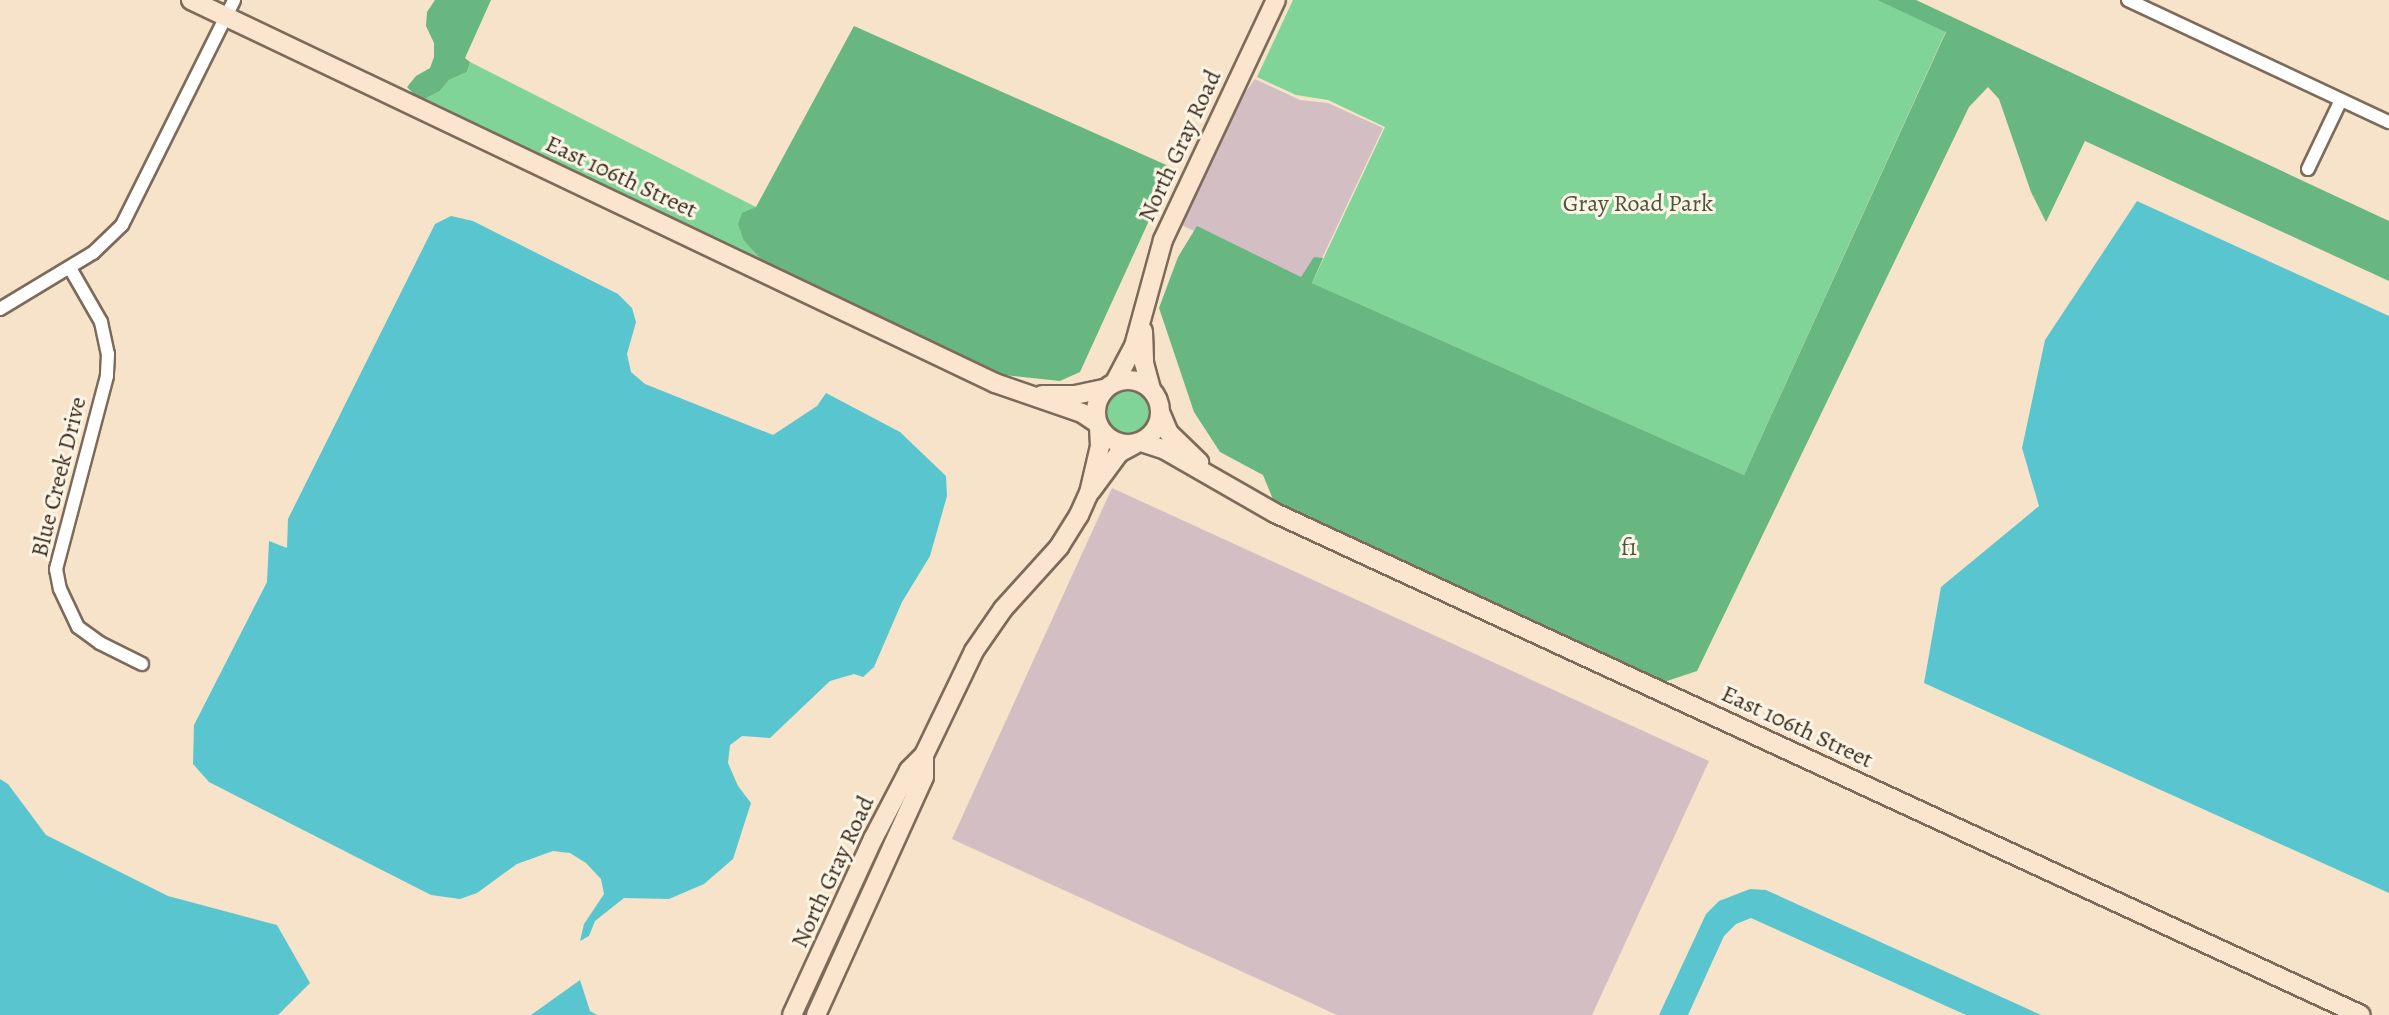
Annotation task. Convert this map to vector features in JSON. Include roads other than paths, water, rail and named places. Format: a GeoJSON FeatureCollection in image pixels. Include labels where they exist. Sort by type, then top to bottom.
{"type":"FeatureCollection","features":[{"type":"Feature","properties":{"kind":"street","name":"East 106th Street"},"geometry":{"type":"LineString","coordinates":[[191,0],[229,8],[995,383],[1080,412],[1098,425]]}},
{"type":"Feature","properties":{"kind":"street","name":"North Gray Road"},"geometry":{"type":"LineString","coordinates":[[1110,385],[1126,367],[1163,240],[1276,0]]}},
{"type":"Feature","properties":{"kind":"street"},"geometry":{"type":"LineString","coordinates":[[2128,0],[2389,122]]}},
{"type":"Feature","properties":{"kind":"street"},"geometry":{"type":"LineString","coordinates":[[0,309],[93,253],[122,225],[229,8]]}},
{"type":"Feature","properties":{"kind":"street"},"geometry":{"type":"LineString","coordinates":[[2308,169],[2341,100]]}},
{"type":"Feature","properties":{"kind":"street","name":"Blue Creek Drive"},"geometry":{"type":"LineString","coordinates":[[70,268],[101,322],[108,354],[107,376],[56,569],[60,589],[78,627],[100,643],[142,664]]}},
{"type":"Feature","properties":{"kind":"street","name":"North Gray Road"},"geometry":{"type":"LineString","coordinates":[[1141,317],[1144,363],[1151,389]]}},
{"type":"Feature","properties":{"kind":"street"},"geometry":{"type":"LineString","coordinates":[[1134,380],[1151,389],[1160,412],[1154,432],[1138,442],[1111,440],[1098,425],[1097,401],[1110,385],[1134,380]]}},
{"type":"Feature","properties":{"kind":"street","name":"East 106th Street"},"geometry":{"type":"LineString","coordinates":[[1031,395],[1075,395],[1110,385]]}},
{"type":"Feature","properties":{"kind":"street","name":"East 106th Street"},"geometry":{"type":"LineString","coordinates":[[1160,412],[1169,433],[1216,478]]}},
{"type":"Feature","properties":{"kind":"street","name":"North Gray Road"},"geometry":{"type":"LineString","coordinates":[[1089,493],[1100,446],[1098,425]]}},
{"type":"Feature","properties":{"kind":"street","name":"East 106th Street"},"geometry":{"type":"LineString","coordinates":[[1138,442],[1165,450],[1285,518],[2361,1015]]}},
{"type":"Feature","properties":{"kind":"street","name":"North Gray Road"},"geometry":{"type":"LineString","coordinates":[[792,1015],[873,839],[909,770],[924,755],[982,638],[1059,547],[1089,493],[1119,453],[1138,442]]}},
{"type":"Feature","properties":{"kind":"street","name":"North Gray Road"},"geometry":{"type":"LineString","coordinates":[[816,1015],[924,777],[924,755]]}},
{"type":"Feature","properties":{"kind":"water"},"geometry":{"type":"Polygon","coordinates":[[[2137,201],[2389,316],[2389,893],[1924,683],[1941,587],[2039,506],[2022,448],[2045,340],[2137,201]]]}},
{"type":"Feature","properties":{"kind":"water"},"geometry":{"type":"Polygon","coordinates":[[[451,216],[473,221],[618,294],[632,308],[636,322],[627,354],[631,372],[645,384],[773,435],[817,406],[826,393],[900,432],[946,476],[947,496],[930,556],[902,602],[874,667],[863,677],[854,674],[830,681],[770,738],[742,736],[730,745],[728,763],[738,786],[751,803],[733,859],[704,884],[669,899],[624,898],[595,921],[589,936],[580,941],[584,924],[604,894],[601,879],[586,863],[570,853],[553,851],[517,864],[477,893],[460,899],[431,895],[209,782],[193,764],[194,725],[267,582],[269,541],[287,548],[288,519],[435,224],[451,216]]]}},
{"type":"Feature","properties":{"kind":"water"},"geometry":{"type":"Polygon","coordinates":[[[0,779],[8,784],[46,835],[168,896],[277,925],[310,983],[278,1015],[0,1015],[0,779]]]}},
{"type":"Feature","properties":{"kind":"water"},"geometry":{"type":"Polygon","coordinates":[[[1750,889],[1766,890],[2041,1015],[1966,1015],[1751,918],[1736,924],[1724,936],[1688,1015],[1659,1015],[1706,914],[1719,901],[1750,889]]]}},
{"type":"Feature","properties":{"kind":"water"},"geometry":{"type":"Polygon","coordinates":[[[580,980],[590,1011],[597,1015],[531,1015],[580,980]]]}},
{"type":"Feature","properties":{"kind":"park label","name":"Gray Road Park"},"geometry":{"type":"Point","coordinates":[1638,204]}},
{"type":"Feature","properties":{"kind":"park label","name":"f1"},"geometry":{"type":"Point","coordinates":[1629,548]}}]}
